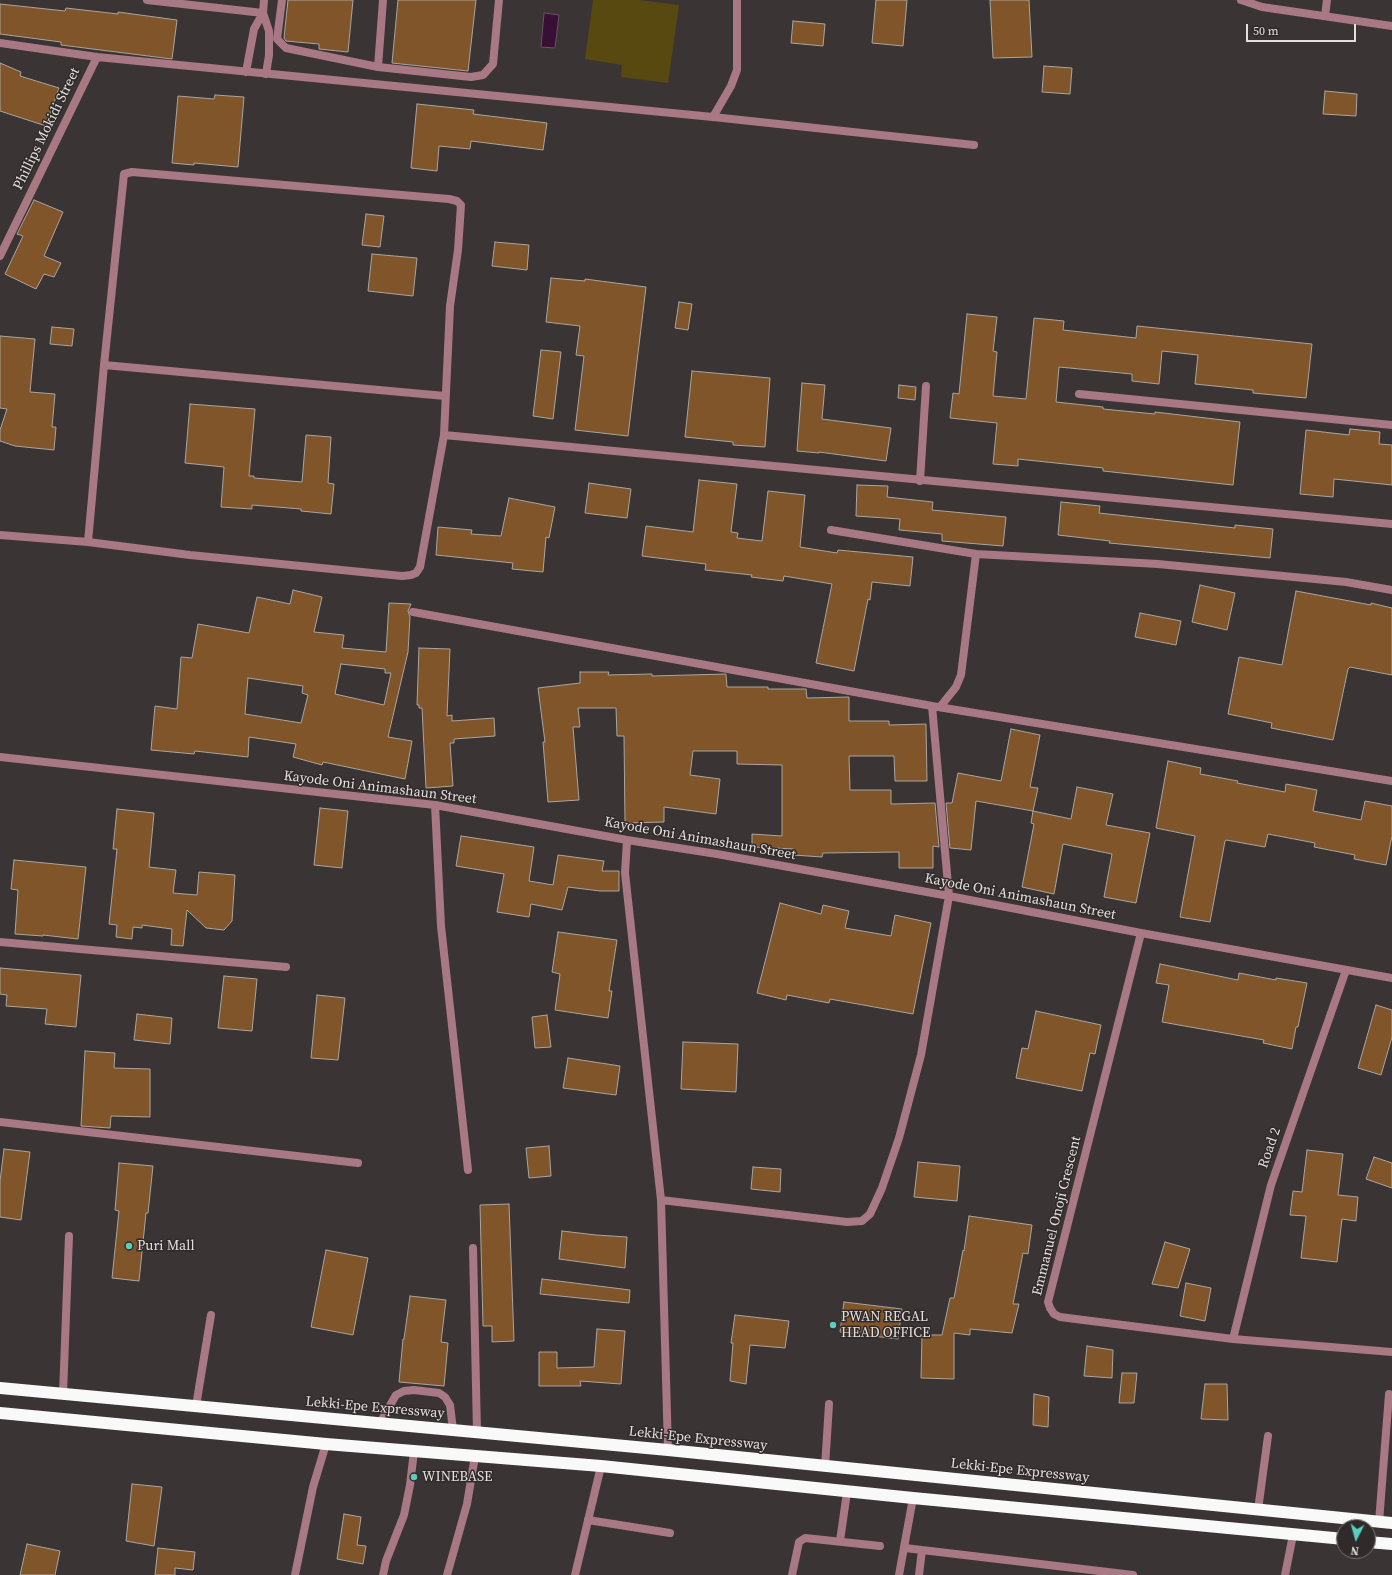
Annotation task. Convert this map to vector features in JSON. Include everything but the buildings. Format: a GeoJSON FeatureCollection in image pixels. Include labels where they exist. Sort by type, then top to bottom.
{"type":"FeatureCollection","features":[{"type":"Feature","properties":{"kind":"highway","name":"Lekki-Epe Expressway"},"geometry":{"type":"LineString","coordinates":[[0,1388],[668,1450],[1258,1510],[1336,1520]]}},
{"type":"Feature","properties":{"kind":"highway"},"geometry":{"type":"LineString","coordinates":[[0,1413],[326,1444],[601,1466],[847,1492],[1336,1538]]}},
{"type":"Feature","properties":{"kind":"highway","name":"Lekki-Epe Expressway"},"geometry":{"type":"LineString","coordinates":[[1376,1522],[1392,1523]]}},
{"type":"Feature","properties":{"kind":"highway"},"geometry":{"type":"LineString","coordinates":[[1376,1543],[1392,1544]]}},
{"type":"Feature","properties":{"kind":"street"},"geometry":{"type":"LineString","coordinates":[[147,0],[263,13]]}},
{"type":"Feature","properties":{"kind":"street"},"geometry":{"type":"LineString","coordinates":[[264,0],[263,13],[269,31],[269,55],[266,74]]}},
{"type":"Feature","properties":{"kind":"street"},"geometry":{"type":"LineString","coordinates":[[282,0],[277,38],[286,48],[378,67],[470,77],[483,75],[493,64],[499,0]]}},
{"type":"Feature","properties":{"kind":"street"},"geometry":{"type":"LineString","coordinates":[[378,67],[383,0]]}},
{"type":"Feature","properties":{"kind":"street"},"geometry":{"type":"LineString","coordinates":[[713,118],[731,86],[737,70],[737,0]]}},
{"type":"Feature","properties":{"kind":"street"},"geometry":{"type":"LineString","coordinates":[[1241,0],[1262,7],[1392,26]]}},
{"type":"Feature","properties":{"kind":"street"},"geometry":{"type":"LineString","coordinates":[[1325,16],[1327,0]]}},
{"type":"Feature","properties":{"kind":"street"},"geometry":{"type":"LineString","coordinates":[[246,72],[254,30],[263,13]]}},
{"type":"Feature","properties":{"kind":"street"},"geometry":{"type":"LineString","coordinates":[[0,43],[97,57],[974,145]]}},
{"type":"Feature","properties":{"kind":"street","name":"Phillips Mokidi Street"},"geometry":{"type":"LineString","coordinates":[[0,256],[97,57]]}},
{"type":"Feature","properties":{"kind":"street"},"geometry":{"type":"LineString","coordinates":[[0,535],[88,542],[190,555],[402,576],[416,573],[420,567],[444,435],[450,306],[458,250],[461,205],[457,201],[449,199],[132,172],[124,174],[104,365],[88,542]]}},
{"type":"Feature","properties":{"kind":"street"},"geometry":{"type":"LineString","coordinates":[[104,365],[446,396]]}},
{"type":"Feature","properties":{"kind":"street"},"geometry":{"type":"LineString","coordinates":[[920,481],[926,386]]}},
{"type":"Feature","properties":{"kind":"street"},"geometry":{"type":"LineString","coordinates":[[1079,394],[1392,425]]}},
{"type":"Feature","properties":{"kind":"street"},"geometry":{"type":"LineString","coordinates":[[444,435],[920,481],[1392,524]]}},
{"type":"Feature","properties":{"kind":"street"},"geometry":{"type":"LineString","coordinates":[[831,530],[976,554],[1158,564],[1346,582],[1392,590]]}},
{"type":"Feature","properties":{"kind":"street"},"geometry":{"type":"LineString","coordinates":[[936,706],[956,687],[961,675],[976,554]]}},
{"type":"Feature","properties":{"kind":"street"},"geometry":{"type":"LineString","coordinates":[[413,612],[936,706],[1392,781]]}},
{"type":"Feature","properties":{"kind":"street"},"geometry":{"type":"LineString","coordinates":[[661,1200],[847,1222],[862,1221],[870,1214],[882,1188],[899,1138],[921,1055],[949,896],[936,706]]}},
{"type":"Feature","properties":{"kind":"street","name":"Kayode Oni Animashaun Street"},"geometry":{"type":"LineString","coordinates":[[0,757],[435,805],[627,840],[717,854],[1392,978]]}},
{"type":"Feature","properties":{"kind":"street"},"geometry":{"type":"LineString","coordinates":[[435,805],[440,926],[468,1170]]}},
{"type":"Feature","properties":{"kind":"street"},"geometry":{"type":"LineString","coordinates":[[627,840],[625,873],[661,1200],[668,1450]]}},
{"type":"Feature","properties":{"kind":"street","name":"Emmanuel Onoji Crescent"},"geometry":{"type":"LineString","coordinates":[[1141,933],[1048,1302],[1054,1314],[1060,1317],[1233,1339],[1392,1352]]}},
{"type":"Feature","properties":{"kind":"street"},"geometry":{"type":"LineString","coordinates":[[0,942],[286,967]]}},
{"type":"Feature","properties":{"kind":"street","name":"Road 2"},"geometry":{"type":"LineString","coordinates":[[1233,1339],[1271,1185],[1346,970]]}},
{"type":"Feature","properties":{"kind":"street"},"geometry":{"type":"LineString","coordinates":[[0,1122],[358,1163]]}},
{"type":"Feature","properties":{"kind":"street"},"geometry":{"type":"LineString","coordinates":[[63,1394],[69,1236]]}},
{"type":"Feature","properties":{"kind":"street"},"geometry":{"type":"LineString","coordinates":[[473,1248],[477,1432]]}},
{"type":"Feature","properties":{"kind":"street"},"geometry":{"type":"LineString","coordinates":[[196,1406],[211,1315]]}},
{"type":"Feature","properties":{"kind":"street"},"geometry":{"type":"LineString","coordinates":[[380,1423],[396,1395],[404,1391],[414,1390],[439,1394],[445,1397],[450,1405],[453,1430]]}},
{"type":"Feature","properties":{"kind":"street"},"geometry":{"type":"LineString","coordinates":[[1379,1522],[1389,1394]]}},
{"type":"Feature","properties":{"kind":"street"},"geometry":{"type":"LineString","coordinates":[[825,1467],[829,1404]]}},
{"type":"Feature","properties":{"kind":"street"},"geometry":{"type":"LineString","coordinates":[[1258,1510],[1268,1436]]}},
{"type":"Feature","properties":{"kind":"street"},"geometry":{"type":"LineString","coordinates":[[294,1575],[313,1487],[326,1444]]}},
{"type":"Feature","properties":{"kind":"street"},"geometry":{"type":"LineString","coordinates":[[383,1575],[386,1561],[404,1515],[410,1485],[414,1451]]}},
{"type":"Feature","properties":{"kind":"street"},"geometry":{"type":"LineString","coordinates":[[447,1575],[467,1504],[475,1456]]}},
{"type":"Feature","properties":{"kind":"street"},"geometry":{"type":"LineString","coordinates":[[575,1575],[601,1466]]}},
{"type":"Feature","properties":{"kind":"street"},"geometry":{"type":"LineString","coordinates":[[840,1542],[847,1492]]}},
{"type":"Feature","properties":{"kind":"street"},"geometry":{"type":"LineString","coordinates":[[899,1575],[913,1498]]}},
{"type":"Feature","properties":{"kind":"street"},"geometry":{"type":"LineString","coordinates":[[588,1520],[670,1533]]}},
{"type":"Feature","properties":{"kind":"street"},"geometry":{"type":"LineString","coordinates":[[1285,1575],[1293,1535]]}},
{"type":"Feature","properties":{"kind":"street"},"geometry":{"type":"LineString","coordinates":[[792,1575],[799,1542],[805,1538],[880,1546]]}},
{"type":"Feature","properties":{"kind":"street"},"geometry":{"type":"LineString","coordinates":[[905,1548],[1134,1575]]}},
{"type":"Feature","properties":{"kind":"street"},"geometry":{"type":"LineString","coordinates":[[919,1575],[922,1550]]}},
{"type":"Feature","properties":{"kind":"shaded area"},"geometry":{"type":"Polygon","coordinates":[[[593,0],[639,0],[679,5],[668,83],[621,77],[622,65],[585,59],[593,0]]]}},
{"type":"Feature","properties":{"kind":"shaded area"},"geometry":{"type":"Polygon","coordinates":[[[544,13],[559,15],[555,48],[541,47],[544,13]]]}},
{"type":"Feature","properties":{"kind":"place","name":"Puri Mall"},"geometry":{"type":"Point","coordinates":[129,1246]}},
{"type":"Feature","properties":{"kind":"place","name":"PWAN REGAL HEAD OFFICE"},"geometry":{"type":"Point","coordinates":[833,1325]}},
{"type":"Feature","properties":{"kind":"place","name":"WINEBASE"},"geometry":{"type":"Point","coordinates":[414,1477]}}]}
